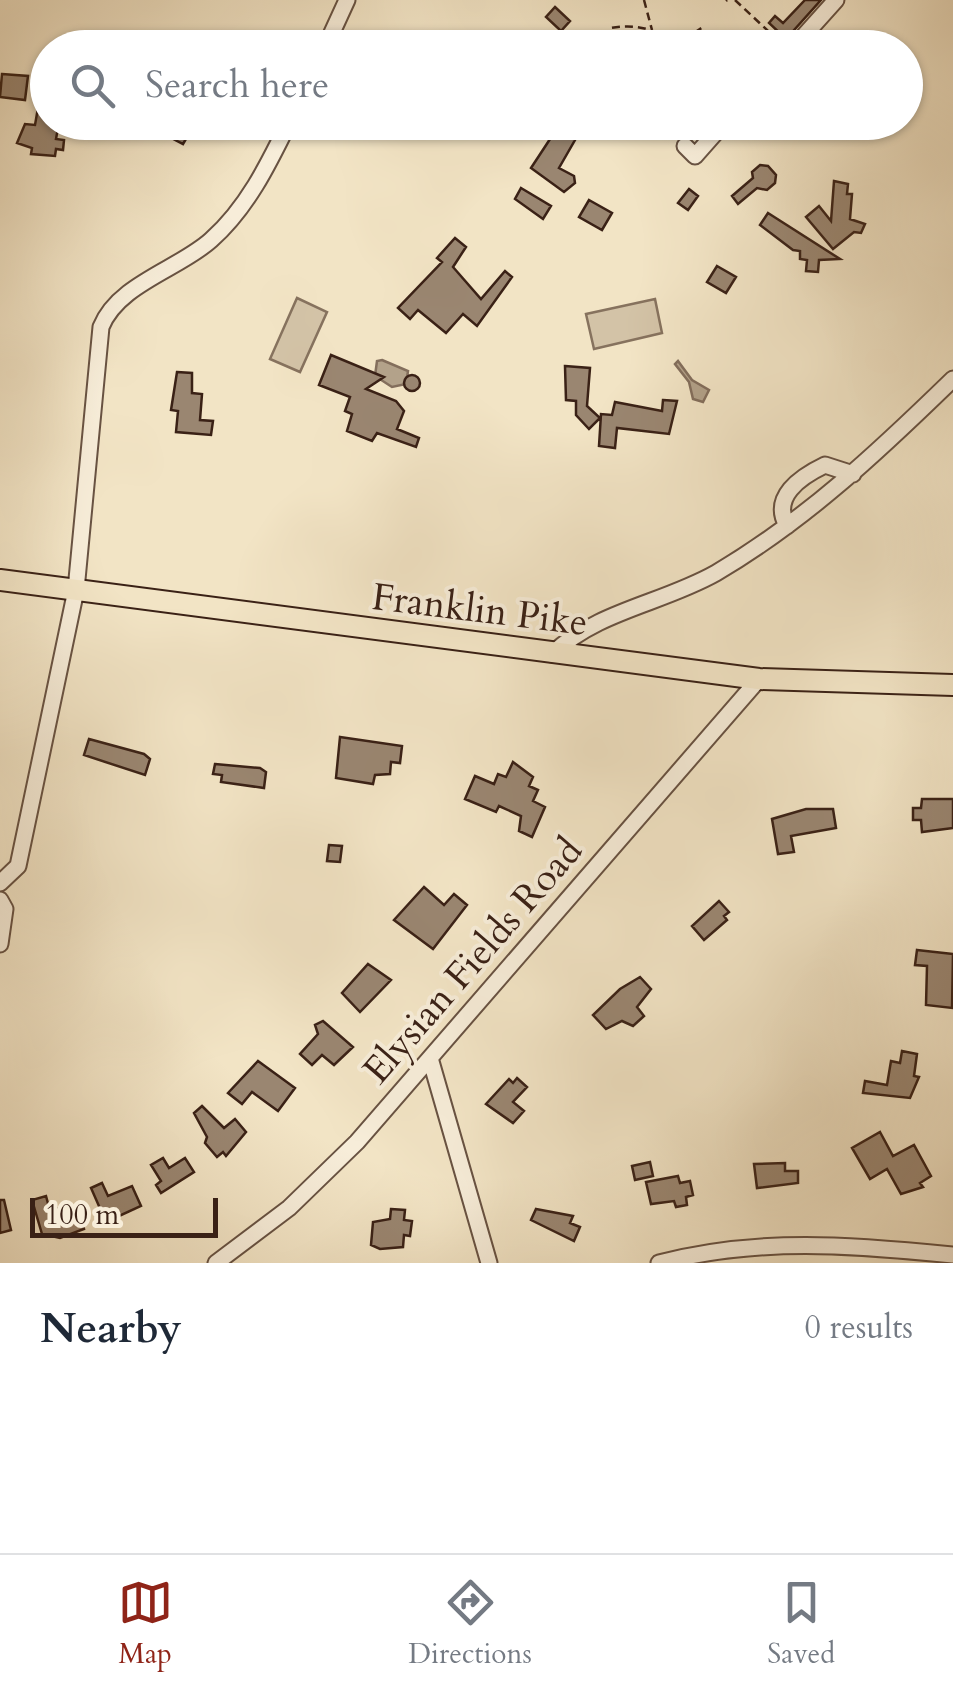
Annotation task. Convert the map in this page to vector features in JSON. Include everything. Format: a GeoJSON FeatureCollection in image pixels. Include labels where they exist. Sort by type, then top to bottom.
{"type":"FeatureCollection","features":[{"type":"Feature","properties":{"kind":"main road","name":"Franklin Pike"},"geometry":{"type":"LineString","coordinates":[[0,580],[759,680],[953,685]]}},
{"type":"Feature","properties":{"kind":"street"},"geometry":{"type":"LineString","coordinates":[[333,30],[347,0]]}},
{"type":"Feature","properties":{"kind":"street"},"geometry":{"type":"LineString","coordinates":[[807,30],[836,0]]}},
{"type":"Feature","properties":{"kind":"street"},"geometry":{"type":"LineString","coordinates":[[0,944],[5,880],[18,866],[76,590],[106,316],[133,292],[208,243],[230,220],[280,140]]}},
{"type":"Feature","properties":{"kind":"street"},"geometry":{"type":"LineString","coordinates":[[684,146],[695,156],[709,140]]}},
{"type":"Feature","properties":{"kind":"street"},"geometry":{"type":"LineString","coordinates":[[552,654],[593,622],[688,588],[787,526],[853,474],[953,378]]}},
{"type":"Feature","properties":{"kind":"street"},"geometry":{"type":"LineString","coordinates":[[787,526],[782,517],[783,499],[798,482],[825,465],[853,474]]}},
{"type":"Feature","properties":{"kind":"street","name":"Elysian Fields Road"},"geometry":{"type":"LineString","coordinates":[[216,1263],[266,1227],[333,1166],[759,680]]}},
{"type":"Feature","properties":{"kind":"street"},"geometry":{"type":"LineString","coordinates":[[430,1058],[489,1263]]}},
{"type":"Feature","properties":{"kind":"street"},"geometry":{"type":"LineString","coordinates":[[660,1263],[782,1243],[953,1256]]}},
{"type":"Feature","properties":{"kind":"path"},"geometry":{"type":"LineString","coordinates":[[644,0],[652,30]]}},
{"type":"Feature","properties":{"kind":"path"},"geometry":{"type":"LineString","coordinates":[[735,0],[769,30]]}},
{"type":"Feature","properties":{"kind":"path"},"geometry":{"type":"LineString","coordinates":[[698,30],[703,27]]}},
{"type":"Feature","properties":{"kind":"path"},"geometry":{"type":"LineString","coordinates":[[610,30],[638,30]]}},
{"type":"Feature","properties":{"kind":"shaded area"},"geometry":{"type":"Polygon","coordinates":[[[297,298],[327,312],[300,372],[270,359],[297,298]]]}},
{"type":"Feature","properties":{"kind":"shaded area"},"geometry":{"type":"Polygon","coordinates":[[[655,299],[662,333],[594,349],[586,314],[655,299]]]}},
{"type":"Feature","properties":{"kind":"shaded area"},"geometry":{"type":"Polygon","coordinates":[[[377,361],[408,371],[406,384],[392,387],[375,376],[377,361]]]}},
{"type":"Feature","properties":{"kind":"shaded area"},"geometry":{"type":"Polygon","coordinates":[[[678,361],[692,380],[709,390],[703,402],[693,399],[689,382],[675,364],[678,361]]]}},
{"type":"Feature","properties":{"kind":"building"},"geometry":{"type":"Polygon","coordinates":[[[805,0],[821,0],[794,30],[776,30],[769,23],[775,16],[783,23],[805,0]]]}},
{"type":"Feature","properties":{"kind":"building"},"geometry":{"type":"Polygon","coordinates":[[[555,7],[570,21],[560,30],[546,17],[555,7]]]}},
{"type":"Feature","properties":{"kind":"building"},"geometry":{"type":"Polygon","coordinates":[[[2,74],[28,76],[25,100],[0,97],[2,74]]]}},
{"type":"Feature","properties":{"kind":"building"},"geometry":{"type":"Polygon","coordinates":[[[25,124],[30,124],[30,140],[64,140],[63,150],[56,149],[55,156],[31,154],[32,148],[17,143],[25,124]]]}},
{"type":"Feature","properties":{"kind":"building"},"geometry":{"type":"Polygon","coordinates":[[[549,140],[575,140],[559,168],[574,176],[575,183],[564,192],[531,168],[549,140]]]}},
{"type":"Feature","properties":{"kind":"building"},"geometry":{"type":"Polygon","coordinates":[[[760,165],[768,166],[776,175],[775,183],[767,190],[757,188],[738,204],[732,196],[753,178],[752,172],[760,165]]]}},
{"type":"Feature","properties":{"kind":"building"},"geometry":{"type":"Polygon","coordinates":[[[834,181],[848,184],[847,194],[852,194],[850,219],[865,224],[861,233],[854,232],[833,249],[806,217],[819,206],[831,221],[834,181]]]}},
{"type":"Feature","properties":{"kind":"building"},"geometry":{"type":"Polygon","coordinates":[[[521,188],[551,206],[543,219],[515,199],[521,188]]]}},
{"type":"Feature","properties":{"kind":"building"},"geometry":{"type":"Polygon","coordinates":[[[689,189],[698,196],[688,210],[678,203],[689,189]]]}},
{"type":"Feature","properties":{"kind":"building"},"geometry":{"type":"Polygon","coordinates":[[[589,200],[612,213],[602,230],[579,217],[589,200]]]}},
{"type":"Feature","properties":{"kind":"building"},"geometry":{"type":"Polygon","coordinates":[[[768,213],[840,259],[819,260],[818,272],[806,271],[807,260],[800,259],[800,251],[760,225],[768,213]]]}},
{"type":"Feature","properties":{"kind":"building"},"geometry":{"type":"Polygon","coordinates":[[[455,238],[466,247],[453,267],[481,299],[505,271],[512,277],[477,326],[463,314],[446,333],[418,310],[410,319],[398,308],[442,262],[437,258],[455,238]]]}},
{"type":"Feature","properties":{"kind":"building"},"geometry":{"type":"Polygon","coordinates":[[[717,266],[736,277],[726,293],[707,282],[717,266]]]}},
{"type":"Feature","properties":{"kind":"building"},"geometry":{"type":"Polygon","coordinates":[[[331,355],[384,377],[366,389],[396,401],[404,411],[397,429],[419,438],[416,447],[377,433],[372,441],[347,431],[352,414],[345,411],[350,397],[319,385],[331,355]]]}},
{"type":"Feature","properties":{"kind":"building"},"geometry":{"type":"Polygon","coordinates":[[[565,366],[590,368],[587,406],[600,418],[589,429],[576,415],[576,401],[566,400],[565,366]]]}},
{"type":"Feature","properties":{"kind":"building"},"geometry":{"type":"Polygon","coordinates":[[[177,372],[192,373],[192,393],[202,394],[200,420],[213,421],[211,435],[176,432],[178,411],[171,410],[177,372]]]}},
{"type":"Feature","properties":{"kind":"building"},"geometry":{"type":"Polygon","coordinates":[[[412,375],[420,383],[412,391],[404,383],[412,375]]]}},
{"type":"Feature","properties":{"kind":"building"},"geometry":{"type":"Polygon","coordinates":[[[663,400],[677,401],[669,434],[617,428],[615,448],[599,446],[601,414],[612,415],[615,402],[662,411],[663,400]]]}},
{"type":"Feature","properties":{"kind":"building"},"geometry":{"type":"Polygon","coordinates":[[[340,737],[402,746],[400,763],[391,762],[390,774],[375,775],[373,784],[336,778],[340,737]]]}},
{"type":"Feature","properties":{"kind":"building"},"geometry":{"type":"Polygon","coordinates":[[[89,739],[144,754],[150,759],[145,775],[84,755],[89,739]]]}},
{"type":"Feature","properties":{"kind":"building"},"geometry":{"type":"Polygon","coordinates":[[[513,762],[533,777],[529,786],[538,790],[533,801],[545,807],[532,837],[519,831],[521,816],[499,806],[496,812],[465,799],[475,776],[494,784],[498,774],[506,777],[513,762]]]}},
{"type":"Feature","properties":{"kind":"building"},"geometry":{"type":"Polygon","coordinates":[[[215,764],[260,768],[266,772],[264,788],[221,782],[222,775],[213,774],[215,764]]]}},
{"type":"Feature","properties":{"kind":"building"},"geometry":{"type":"Polygon","coordinates":[[[922,799],[953,799],[953,828],[922,832],[921,820],[913,820],[913,808],[921,808],[922,799]]]}},
{"type":"Feature","properties":{"kind":"building"},"geometry":{"type":"Polygon","coordinates":[[[806,809],[833,809],[836,828],[791,836],[794,852],[778,854],[772,819],[806,809]]]}},
{"type":"Feature","properties":{"kind":"building"},"geometry":{"type":"Polygon","coordinates":[[[329,845],[342,846],[340,862],[327,861],[329,845]]]}},
{"type":"Feature","properties":{"kind":"building"},"geometry":{"type":"Polygon","coordinates":[[[424,887],[444,905],[454,894],[467,905],[433,949],[394,920],[424,887]]]}},
{"type":"Feature","properties":{"kind":"building"},"geometry":{"type":"Polygon","coordinates":[[[719,901],[729,912],[724,916],[727,920],[704,940],[692,926],[719,901]]]}},
{"type":"Feature","properties":{"kind":"building"},"geometry":{"type":"Polygon","coordinates":[[[917,950],[953,954],[952,1008],[926,1005],[927,966],[915,965],[917,950]]]}},
{"type":"Feature","properties":{"kind":"building"},"geometry":{"type":"Polygon","coordinates":[[[368,964],[391,980],[360,1012],[342,993],[368,964]]]}},
{"type":"Feature","properties":{"kind":"building"},"geometry":{"type":"Polygon","coordinates":[[[640,977],[651,989],[637,1007],[644,1016],[633,1026],[622,1021],[606,1029],[593,1015],[620,989],[640,977]]]}},
{"type":"Feature","properties":{"kind":"building"},"geometry":{"type":"Polygon","coordinates":[[[323,1021],[353,1047],[334,1065],[322,1055],[312,1065],[300,1054],[318,1034],[315,1025],[323,1021]]]}},
{"type":"Feature","properties":{"kind":"building"},"geometry":{"type":"Polygon","coordinates":[[[902,1051],[917,1054],[914,1076],[919,1077],[910,1098],[863,1093],[865,1081],[887,1085],[891,1061],[900,1063],[902,1051]]]}},
{"type":"Feature","properties":{"kind":"building"},"geometry":{"type":"Polygon","coordinates":[[[258,1061],[295,1088],[278,1111],[252,1092],[242,1104],[228,1093],[258,1061]]]}},
{"type":"Feature","properties":{"kind":"building"},"geometry":{"type":"Polygon","coordinates":[[[517,1078],[527,1087],[513,1102],[524,1111],[513,1123],[486,1104],[509,1079],[513,1083],[517,1078]]]}},
{"type":"Feature","properties":{"kind":"building"},"geometry":{"type":"Polygon","coordinates":[[[202,1106],[224,1128],[235,1119],[246,1132],[226,1156],[223,1152],[217,1157],[205,1143],[207,1137],[194,1113],[202,1106]]]}},
{"type":"Feature","properties":{"kind":"building"},"geometry":{"type":"Polygon","coordinates":[[[880,1132],[893,1156],[914,1145],[931,1176],[920,1183],[923,1187],[901,1194],[887,1169],[870,1179],[852,1148],[880,1132]]]}},
{"type":"Feature","properties":{"kind":"building"},"geometry":{"type":"Polygon","coordinates":[[[163,1158],[169,1168],[185,1158],[194,1172],[161,1193],[156,1185],[161,1181],[151,1165],[163,1158]]]}},
{"type":"Feature","properties":{"kind":"building"},"geometry":{"type":"Polygon","coordinates":[[[650,1162],[653,1176],[635,1180],[632,1166],[650,1162]]]}},
{"type":"Feature","properties":{"kind":"building"},"geometry":{"type":"Polygon","coordinates":[[[785,1163],[785,1171],[798,1171],[798,1183],[757,1188],[754,1164],[785,1163]]]}},
{"type":"Feature","properties":{"kind":"building"},"geometry":{"type":"Polygon","coordinates":[[[678,1176],[680,1183],[690,1181],[693,1195],[686,1197],[687,1205],[676,1207],[674,1201],[651,1204],[646,1182],[678,1176]]]}},
{"type":"Feature","properties":{"kind":"building"},"geometry":{"type":"Polygon","coordinates":[[[102,1183],[108,1196],[132,1186],[141,1206],[106,1222],[91,1188],[102,1183]]]}},
{"type":"Feature","properties":{"kind":"building"},"geometry":{"type":"Polygon","coordinates":[[[46,1196],[50,1211],[69,1205],[71,1214],[79,1212],[84,1229],[60,1238],[42,1234],[32,1200],[46,1196]]]}},
{"type":"Feature","properties":{"kind":"building"},"geometry":{"type":"Polygon","coordinates":[[[0,1200],[4,1200],[11,1230],[0,1233],[0,1200]]]}},
{"type":"Feature","properties":{"kind":"building"},"geometry":{"type":"Polygon","coordinates":[[[391,1209],[405,1210],[404,1220],[412,1221],[410,1236],[404,1235],[403,1247],[380,1249],[371,1245],[373,1222],[390,1219],[391,1209]]]}},
{"type":"Feature","properties":{"kind":"building"},"geometry":{"type":"Polygon","coordinates":[[[536,1209],[573,1216],[570,1223],[580,1227],[574,1241],[531,1220],[536,1209]]]}}]}
